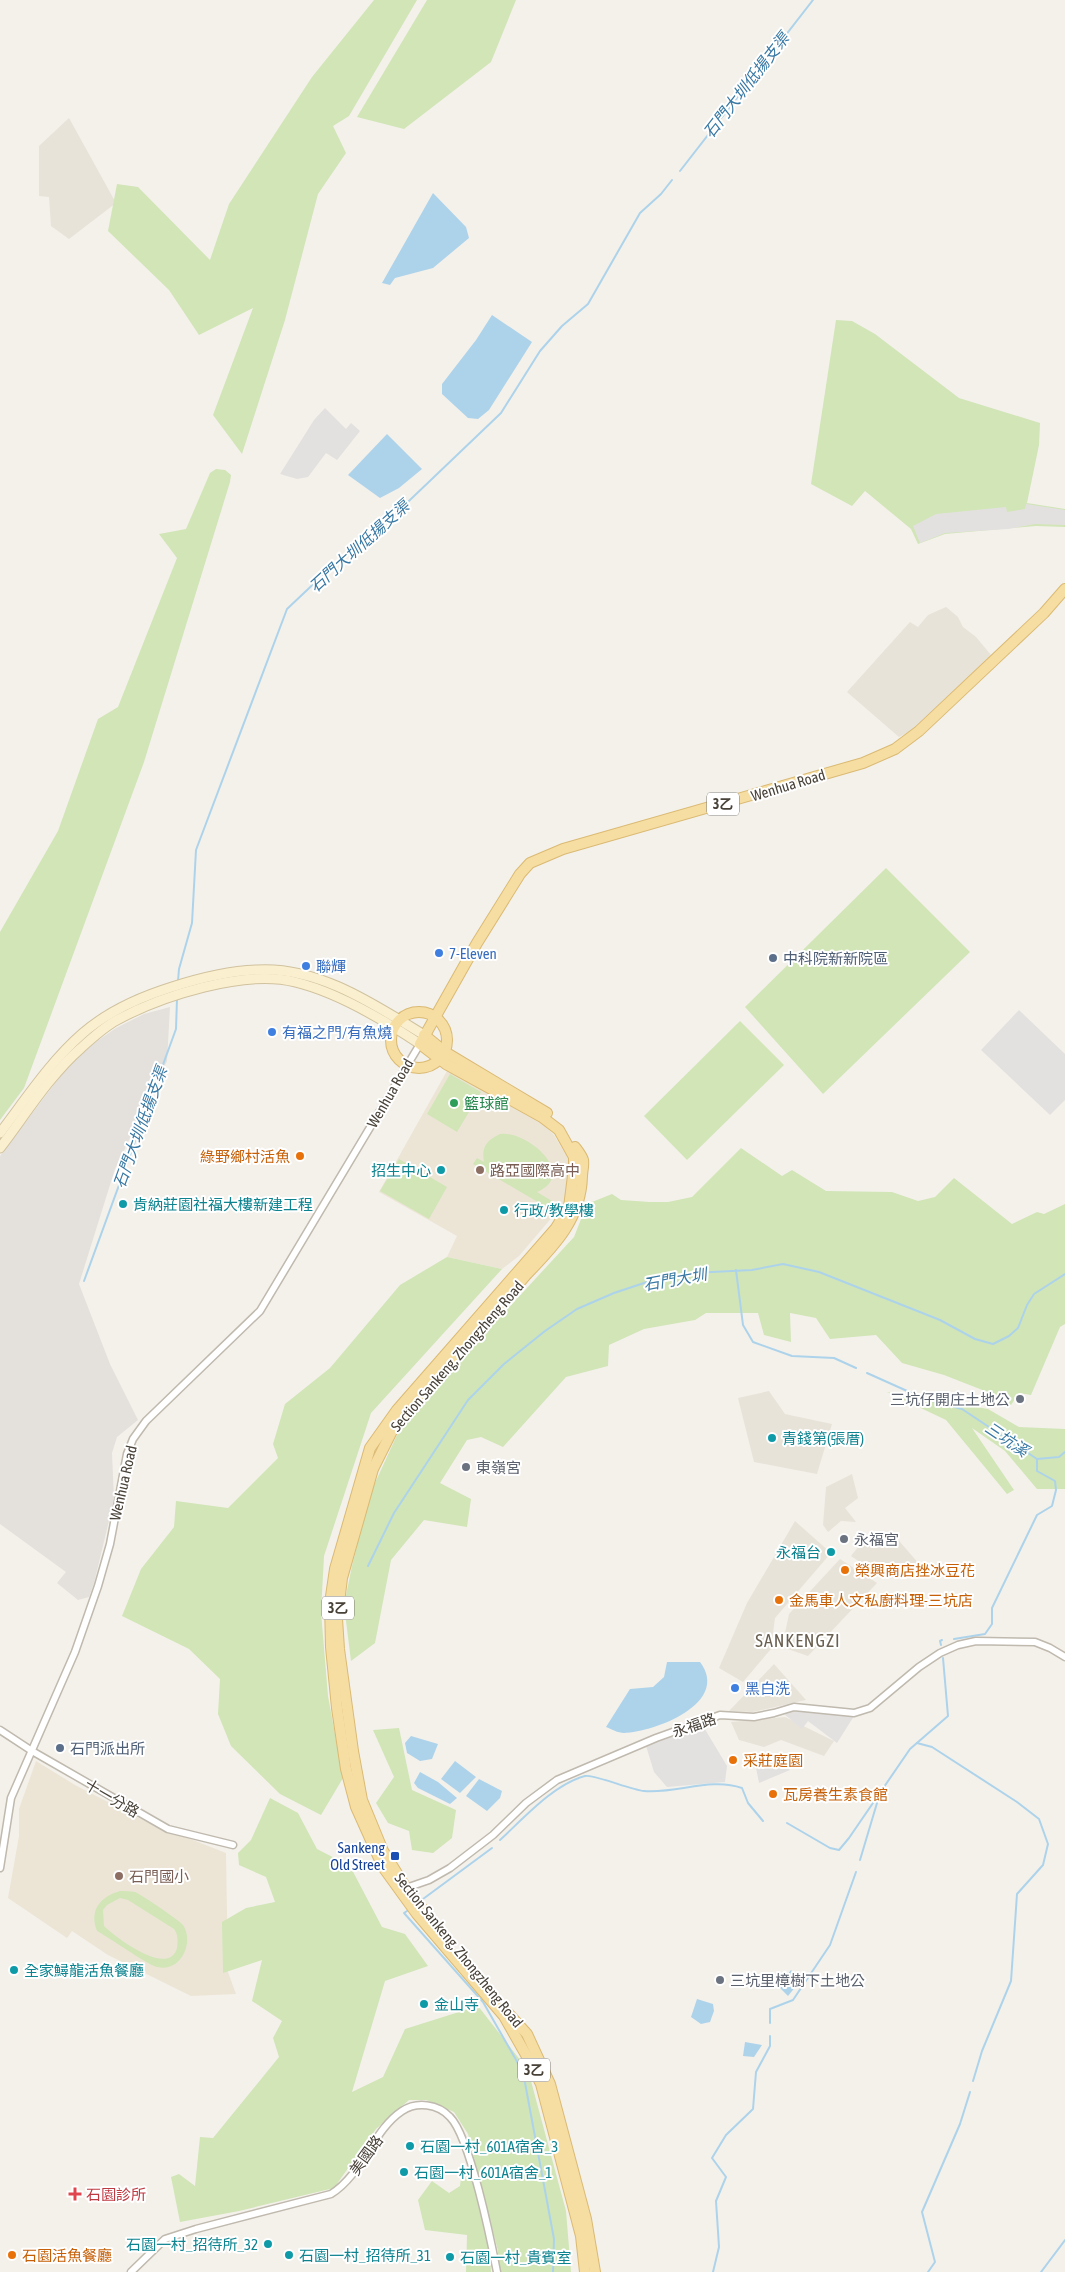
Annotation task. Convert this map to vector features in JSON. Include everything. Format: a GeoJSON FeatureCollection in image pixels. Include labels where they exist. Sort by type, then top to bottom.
{"type":"FeatureCollection","features":[{"type":"Feature","properties":{"kind":"main road","name":"Wenhua Road"},"geometry":{"type":"LineString","coordinates":[[422,1040],[507,892],[530,863],[563,849],[864,763],[895,749],[919,731],[1001,654],[1044,613],[1065,589]]}},
{"type":"Feature","properties":{"kind":"main road"},"geometry":{"type":"LineString","coordinates":[[0,1133],[61,1054],[83,1033],[116,1010],[136,1000],[200,978],[258,970],[293,973],[332,984],[422,1040]]}},
{"type":"Feature","properties":{"kind":"main road"},"geometry":{"type":"LineString","coordinates":[[0,1148],[60,1068],[101,1031],[137,1010],[194,990],[259,979],[295,981],[396,1023]]}},
{"type":"Feature","properties":{"kind":"main road"},"geometry":{"type":"LineString","coordinates":[[414,1012],[435,1015],[445,1027],[448,1040],[443,1056],[434,1064],[421,1068],[406,1065],[397,1058],[391,1046],[391,1036],[396,1023],[414,1012]]}},
{"type":"Feature","properties":{"kind":"main road","name":"Section Sankeng, Zhongzheng Road"},"geometry":{"type":"LineString","coordinates":[[422,1040],[443,1056],[542,1117],[559,1130],[574,1157],[574,1168],[569,1207],[556,1228],[397,1410],[370,1448],[335,1569],[330,1603],[337,1708],[346,1769],[356,1807],[383,1868],[526,2034],[550,2084],[586,2219],[595,2272]]}},
{"type":"Feature","properties":{"kind":"main road","name":"Section Sankeng, Zhongzheng Road"},"geometry":{"type":"LineString","coordinates":[[403,1889],[417,1914],[504,2016],[541,2084],[581,2236],[585,2272]]}},
{"type":"Feature","properties":{"kind":"street","name":"Wenhua Road"},"geometry":{"type":"LineString","coordinates":[[0,1868],[11,1798],[75,1652],[98,1586],[110,1544],[127,1454],[133,1439],[146,1420],[260,1312],[422,1040]]}},
{"type":"Feature","properties":{"kind":"street","name":"永福路"},"geometry":{"type":"LineString","coordinates":[[403,1889],[429,1880],[450,1868],[493,1835],[526,1803],[557,1780],[656,1738],[720,1715],[754,1717],[794,1707],[854,1713],[870,1708],[940,1652],[976,1641],[1035,1642],[1065,1657]]}},
{"type":"Feature","properties":{"kind":"street","name":"十一分路"},"geometry":{"type":"LineString","coordinates":[[0,1730],[32,1751],[168,1830],[233,1845]]}},
{"type":"Feature","properties":{"kind":"street","name":"美國路"},"geometry":{"type":"LineString","coordinates":[[131,2272],[165,2240],[196,2229],[331,2194],[341,2188],[361,2164],[385,2128],[401,2112],[423,2104],[441,2110],[451,2117],[464,2139],[497,2272]]}},
{"type":"Feature","properties":{"kind":"shaded area"},"geometry":{"type":"Polygon","coordinates":[[[69,118],[116,203],[69,239],[51,226],[49,197],[39,196],[39,146],[69,118]]]}},
{"type":"Feature","properties":{"kind":"shaded area"},"geometry":{"type":"Polygon","coordinates":[[[325,408],[346,429],[351,423],[360,431],[337,460],[326,453],[308,477],[297,479],[280,474],[314,420],[325,408]]]}},
{"type":"Feature","properties":{"kind":"shaded area"},"geometry":{"type":"Polygon","coordinates":[[[1026,504],[1065,510],[1065,525],[1035,524],[1008,529],[945,533],[920,543],[913,526],[936,514],[1006,507],[1007,512],[1025,509],[1026,504]]]}},
{"type":"Feature","properties":{"kind":"shaded area"},"geometry":{"type":"Polygon","coordinates":[[[946,607],[958,617],[963,627],[976,637],[991,655],[958,694],[923,725],[899,737],[847,692],[910,622],[918,627],[928,615],[946,607]]]}},
{"type":"Feature","properties":{"kind":"shaded area"},"geometry":{"type":"Polygon","coordinates":[[[170,1007],[167,1061],[115,1169],[79,1284],[110,1364],[138,1420],[117,1437],[112,1453],[114,1500],[89,1597],[78,1600],[57,1583],[66,1572],[0,1524],[0,1156],[68,1066],[90,1046],[116,1028],[144,1014],[170,1007]]]}},
{"type":"Feature","properties":{"kind":"shaded area"},"geometry":{"type":"Polygon","coordinates":[[[1019,1010],[1065,1054],[1065,1100],[1050,1115],[981,1050],[1019,1010]]]}},
{"type":"Feature","properties":{"kind":"shaded area","name":"路亞國際高中"},"geometry":{"type":"Polygon","coordinates":[[[448,1069],[540,1121],[554,1135],[569,1160],[570,1181],[566,1201],[519,1256],[502,1269],[447,1257],[457,1236],[379,1192],[448,1069]]]}},
{"type":"Feature","properties":{"kind":"shaded area"},"geometry":{"type":"Polygon","coordinates":[[[769,1391],[785,1414],[832,1424],[817,1474],[754,1462],[738,1398],[769,1391]]]}},
{"type":"Feature","properties":{"kind":"shaded area"},"geometry":{"type":"Polygon","coordinates":[[[852,1474],[858,1498],[845,1508],[856,1522],[841,1521],[828,1532],[823,1525],[826,1487],[852,1474]]]}},
{"type":"Feature","properties":{"kind":"shaded area"},"geometry":{"type":"Polygon","coordinates":[[[795,1521],[831,1553],[775,1618],[771,1649],[743,1682],[719,1668],[747,1603],[795,1521]]]}},
{"type":"Feature","properties":{"kind":"shaded area"},"geometry":{"type":"Polygon","coordinates":[[[894,1535],[920,1565],[905,1576],[883,1578],[851,1556],[862,1542],[872,1546],[894,1535]]]}},
{"type":"Feature","properties":{"kind":"shaded area"},"geometry":{"type":"Polygon","coordinates":[[[840,1559],[877,1583],[808,1656],[782,1647],[789,1614],[840,1559]]]}},
{"type":"Feature","properties":{"kind":"shaded area"},"geometry":{"type":"Polygon","coordinates":[[[774,1664],[806,1700],[753,1712],[729,1711],[774,1664]]]}},
{"type":"Feature","properties":{"kind":"shaded area"},"geometry":{"type":"Polygon","coordinates":[[[795,1709],[854,1716],[837,1743],[808,1721],[802,1729],[783,1713],[795,1709]]]}},
{"type":"Feature","properties":{"kind":"shaded area"},"geometry":{"type":"Polygon","coordinates":[[[785,1717],[834,1741],[824,1756],[781,1740],[764,1747],[739,1740],[731,1722],[785,1717]]]}},
{"type":"Feature","properties":{"kind":"shaded area"},"geometry":{"type":"Polygon","coordinates":[[[703,1726],[727,1766],[725,1782],[667,1787],[654,1772],[646,1746],[703,1726]]]}},
{"type":"Feature","properties":{"kind":"shaded area"},"geometry":{"type":"Polygon","coordinates":[[[771,1755],[790,1770],[759,1783],[756,1768],[771,1755]]]}},
{"type":"Feature","properties":{"kind":"shaded area","name":"石門國小"},"geometry":{"type":"Polygon","coordinates":[[[36,1761],[75,1785],[147,1822],[226,1853],[228,1972],[236,1994],[191,1996],[108,1955],[72,1931],[67,1938],[8,1898],[19,1836],[19,1809],[36,1761]]]}},
{"type":"Feature","properties":{"kind":"green space"},"geometry":{"type":"Polygon","coordinates":[[[374,0],[417,0],[349,116],[333,126],[346,153],[318,194],[285,320],[242,454],[213,415],[253,308],[199,335],[169,290],[108,231],[117,184],[138,187],[210,260],[229,204],[312,77],[374,0]]]}},
{"type":"Feature","properties":{"kind":"green space"},"geometry":{"type":"Polygon","coordinates":[[[427,0],[516,0],[491,62],[404,129],[357,117],[427,0]]]}},
{"type":"Feature","properties":{"kind":"green space"},"geometry":{"type":"Polygon","coordinates":[[[836,320],[852,321],[875,334],[959,398],[1040,423],[1039,445],[1027,503],[1065,509],[1065,527],[1036,526],[945,534],[918,544],[911,529],[865,491],[852,506],[811,484],[836,320]]]}},
{"type":"Feature","properties":{"kind":"green space"},"geometry":{"type":"Polygon","coordinates":[[[216,469],[225,470],[231,475],[230,482],[144,762],[24,1088],[0,1120],[0,932],[58,831],[98,719],[118,707],[177,558],[159,534],[186,529],[210,473],[216,469]]]}},
{"type":"Feature","properties":{"kind":"green space"},"geometry":{"type":"Polygon","coordinates":[[[886,868],[970,952],[823,1094],[745,1007],[886,868]]]}},
{"type":"Feature","properties":{"kind":"green space"},"geometry":{"type":"Polygon","coordinates":[[[740,1021],[784,1065],[687,1160],[644,1116],[740,1021]]]}},
{"type":"Feature","properties":{"kind":"green space","name":"籃球館"},"geometry":{"type":"Polygon","coordinates":[[[450,1074],[481,1092],[457,1132],[427,1114],[450,1074]]]}},
{"type":"Feature","properties":{"kind":"green space"},"geometry":{"type":"Polygon","coordinates":[[[500,1134],[523,1139],[544,1155],[551,1165],[553,1175],[549,1184],[537,1192],[552,1201],[548,1208],[473,1164],[477,1158],[484,1162],[484,1148],[488,1142],[500,1134]]]}},
{"type":"Feature","properties":{"kind":"green space"},"geometry":{"type":"Polygon","coordinates":[[[741,1148],[782,1176],[792,1170],[826,1191],[892,1192],[918,1201],[935,1197],[954,1178],[1012,1224],[1037,1212],[1044,1214],[1065,1204],[1065,1324],[1060,1327],[1031,1395],[1019,1393],[1011,1405],[990,1393],[944,1375],[902,1363],[876,1335],[830,1339],[816,1318],[790,1313],[791,1342],[764,1335],[758,1313],[706,1313],[695,1320],[644,1329],[609,1345],[608,1366],[566,1377],[503,1447],[481,1437],[467,1440],[440,1483],[471,1499],[467,1527],[424,1520],[391,1560],[375,1643],[351,1661],[344,1605],[370,1494],[397,1435],[442,1380],[574,1237],[587,1204],[612,1194],[621,1200],[650,1202],[668,1202],[692,1197],[741,1148]]]}},
{"type":"Feature","properties":{"kind":"green space"},"geometry":{"type":"Polygon","coordinates":[[[399,1159],[447,1187],[429,1219],[380,1191],[399,1159]]]}},
{"type":"Feature","properties":{"kind":"green space"},"geometry":{"type":"Polygon","coordinates":[[[447,1257],[502,1269],[371,1413],[324,1556],[321,1612],[328,1696],[343,1778],[321,1815],[280,1794],[231,1746],[218,1714],[220,1679],[189,1649],[122,1616],[141,1569],[174,1527],[176,1501],[228,1508],[278,1458],[273,1444],[285,1404],[330,1368],[400,1285],[447,1257]]]}},
{"type":"Feature","properties":{"kind":"green space"},"geometry":{"type":"Polygon","coordinates":[[[887,1392],[988,1409],[1019,1427],[1065,1429],[1065,1489],[1037,1489],[1005,1451],[972,1428],[1014,1490],[1007,1494],[946,1420],[887,1392]]]}},
{"type":"Feature","properties":{"kind":"green space"},"geometry":{"type":"Polygon","coordinates":[[[399,1728],[412,1790],[456,1810],[452,1838],[433,1853],[412,1850],[409,1831],[388,1823],[376,1803],[394,1777],[373,1730],[399,1728]]]}},
{"type":"Feature","properties":{"kind":"green space"},"geometry":{"type":"Polygon","coordinates":[[[270,1798],[298,1813],[317,1849],[350,1866],[382,1927],[405,1934],[428,1966],[385,1981],[352,2092],[383,2077],[405,2029],[478,2006],[528,2070],[566,2211],[571,2272],[498,2272],[498,2251],[468,2134],[454,2112],[426,2100],[409,2100],[376,2129],[334,2188],[239,2211],[180,2222],[171,2177],[179,2174],[195,2186],[200,2137],[213,2138],[279,2057],[273,2038],[282,2021],[252,2001],[262,1960],[223,1973],[222,1922],[246,1908],[275,1902],[266,1877],[239,1865],[238,1853],[251,1840],[270,1798]]]}},
{"type":"Feature","properties":{"kind":"green space"},"geometry":{"type":"Polygon","coordinates":[[[120,1891],[135,1892],[183,1925],[186,1932],[186,1948],[178,1961],[172,1966],[165,1968],[157,1967],[97,1931],[94,1917],[95,1911],[102,1901],[120,1891]],[[120,1898],[107,1905],[103,1910],[104,1926],[130,1946],[153,1957],[164,1959],[172,1956],[178,1943],[174,1929],[128,1900],[120,1898]]]}},
{"type":"Feature","properties":{"kind":"green space"},"geometry":{"type":"Polygon","coordinates":[[[471,2174],[490,2253],[491,2272],[466,2272],[467,2235],[425,2230],[418,2200],[432,2181],[449,2193],[460,2186],[461,2178],[471,2174]]]}},
{"type":"Feature","properties":{"kind":"water"},"geometry":{"type":"Polygon","coordinates":[[[433,193],[466,227],[469,238],[433,268],[395,278],[390,285],[382,283],[433,193]]]}},
{"type":"Feature","properties":{"kind":"water"},"geometry":{"type":"Polygon","coordinates":[[[492,315],[532,342],[489,410],[478,419],[468,418],[442,394],[442,384],[476,340],[492,315]]]}},
{"type":"Feature","properties":{"kind":"water"},"geometry":{"type":"Polygon","coordinates":[[[387,434],[422,469],[399,488],[380,498],[348,475],[387,434]]]}},
{"type":"Feature","properties":{"kind":"water"},"geometry":{"type":"Polygon","coordinates":[[[667,1662],[700,1662],[707,1677],[706,1690],[698,1702],[670,1721],[653,1727],[624,1733],[606,1727],[630,1689],[653,1687],[664,1677],[667,1662]]]}},
{"type":"Feature","properties":{"kind":"water"},"geometry":{"type":"Polygon","coordinates":[[[411,1736],[438,1744],[432,1759],[420,1761],[407,1753],[405,1743],[411,1736]]]}},
{"type":"Feature","properties":{"kind":"water"},"geometry":{"type":"Polygon","coordinates":[[[455,1761],[476,1777],[460,1793],[441,1779],[455,1761]]]}},
{"type":"Feature","properties":{"kind":"water"},"geometry":{"type":"Polygon","coordinates":[[[420,1772],[438,1782],[457,1798],[450,1804],[418,1788],[414,1783],[420,1772]]]}},
{"type":"Feature","properties":{"kind":"water"},"geometry":{"type":"Polygon","coordinates":[[[479,1779],[502,1791],[500,1798],[487,1811],[466,1796],[479,1779]]]}},
{"type":"Feature","properties":{"kind":"water"},"geometry":{"type":"Polygon","coordinates":[[[791,1970],[801,1980],[788,1996],[778,1986],[791,1970]]]}},
{"type":"Feature","properties":{"kind":"water"},"geometry":{"type":"Polygon","coordinates":[[[697,1999],[713,2004],[714,2011],[710,2022],[701,2024],[691,2017],[697,1999]]]}},
{"type":"Feature","properties":{"kind":"water"},"geometry":{"type":"Polygon","coordinates":[[[745,2042],[762,2045],[754,2057],[743,2056],[745,2042]]]}},
{"type":"Feature","properties":{"kind":"waterway","name":"石門大圳低揚支渠"},"geometry":{"type":"LineString","coordinates":[[680,171],[813,0]]}},
{"type":"Feature","properties":{"kind":"waterway","name":"石門大圳低揚支渠"},"geometry":{"type":"LineString","coordinates":[[178,981],[179,969],[192,923],[196,850],[287,609],[323,575],[389,520],[501,413],[540,351],[562,326],[588,304],[640,213],[661,194],[672,180]]}},
{"type":"Feature","properties":{"kind":"waterway","name":"石門大圳低揚支渠"},"geometry":{"type":"LineString","coordinates":[[84,1281],[176,1029],[177,999]]}},
{"type":"Feature","properties":{"kind":"waterway","name":"石門大圳"},"geometry":{"type":"LineString","coordinates":[[368,1566],[394,1513],[468,1400],[504,1364],[545,1331],[577,1309],[614,1293],[653,1280],[692,1273],[752,1270],[783,1264],[819,1272],[940,1320],[975,1339],[993,1344],[1009,1336],[1018,1328],[1027,1305],[1034,1294],[1065,1274]]}},
{"type":"Feature","properties":{"kind":"waterway","name":"三坑溪"},"geometry":{"type":"LineString","coordinates":[[736,1270],[743,1325],[753,1342],[792,1356],[834,1358],[856,1368]]}},
{"type":"Feature","properties":{"kind":"waterway","name":"三坑溪"},"geometry":{"type":"LineString","coordinates":[[867,1373],[925,1399],[962,1409],[1037,1459],[1059,1457],[1065,1452]]}},
{"type":"Feature","properties":{"kind":"waterway"},"geometry":{"type":"LineString","coordinates":[[954,1639],[985,1634],[992,1624],[992,1608],[1037,1515],[1052,1506],[1056,1490],[1055,1481],[1037,1471],[1037,1459]]}},
{"type":"Feature","properties":{"kind":"waterway"},"geometry":{"type":"LineString","coordinates":[[941,1645],[940,1641],[942,1640]]}},
{"type":"Feature","properties":{"kind":"waterway"},"geometry":{"type":"LineString","coordinates":[[787,1823],[830,1848],[839,1850],[910,1749],[948,1716],[943,1658]]}},
{"type":"Feature","properties":{"kind":"waterway"},"geometry":{"type":"LineString","coordinates":[[917,1743],[932,1747],[1017,1802],[1039,1819],[1048,1844],[1043,1865],[1017,1894],[1011,1981],[982,2051],[973,2081]]}},
{"type":"Feature","properties":{"kind":"waterway"},"geometry":{"type":"LineString","coordinates":[[500,1840],[551,1794],[573,1780],[585,1776],[596,1777],[644,1791],[718,1784],[742,1788],[748,1803],[763,1821]]}},
{"type":"Feature","properties":{"kind":"waterway"},"geometry":{"type":"LineString","coordinates":[[860,1860],[880,1793]]}},
{"type":"Feature","properties":{"kind":"waterway"},"geometry":{"type":"LineString","coordinates":[[423,1899],[492,1848]]}},
{"type":"Feature","properties":{"kind":"waterway"},"geometry":{"type":"LineString","coordinates":[[770,2023],[770,2009],[793,2000],[830,1945],[856,1872]]}},
{"type":"Feature","properties":{"kind":"waterway"},"geometry":{"type":"LineString","coordinates":[[407,1911],[404,1913],[483,2002],[523,2072],[554,2239],[553,2272]]}},
{"type":"Feature","properties":{"kind":"waterway"},"geometry":{"type":"LineString","coordinates":[[713,2272],[719,2247],[716,2201],[726,2177],[712,2158],[726,2135],[753,2109],[756,2072],[770,2046],[770,2036]]}},
{"type":"Feature","properties":{"kind":"waterway"},"geometry":{"type":"LineString","coordinates":[[928,2272],[935,2262],[922,2212],[960,2124],[970,2092]]}},
{"type":"Feature","properties":{"kind":"waterway"},"geometry":{"type":"LineString","coordinates":[[1041,2272],[1065,2240]]}},
{"type":"Feature","properties":{"kind":"place","name":"7-Eleven"},"geometry":{"type":"Point","coordinates":[439,953]}},
{"type":"Feature","properties":{"kind":"place","name":"中科院新新院區"},"geometry":{"type":"Point","coordinates":[773,958]}},
{"type":"Feature","properties":{"kind":"place","name":"聯輝"},"geometry":{"type":"Point","coordinates":[306,966]}},
{"type":"Feature","properties":{"kind":"place","name":"有福之門/有魚燒"},"geometry":{"type":"Point","coordinates":[272,1032]}},
{"type":"Feature","properties":{"kind":"place","name":"籃球館"},"geometry":{"type":"Point","coordinates":[454,1103]}},
{"type":"Feature","properties":{"kind":"place","name":"綠野鄉村活魚"},"geometry":{"type":"Point","coordinates":[300,1156]}},
{"type":"Feature","properties":{"kind":"place","name":"招生中心"},"geometry":{"type":"Point","coordinates":[441,1170]}},
{"type":"Feature","properties":{"kind":"place","name":"路亞國際高中"},"geometry":{"type":"Point","coordinates":[480,1170]}},
{"type":"Feature","properties":{"kind":"place","name":"肯納莊園社福大樓新建工程"},"geometry":{"type":"Point","coordinates":[123,1204]}},
{"type":"Feature","properties":{"kind":"place","name":"行政/教學樓"},"geometry":{"type":"Point","coordinates":[504,1210]}},
{"type":"Feature","properties":{"kind":"place","name":"三坑仔開庄土地公"},"geometry":{"type":"Point","coordinates":[1020,1399]}},
{"type":"Feature","properties":{"kind":"place","name":"青錢第(張厝)"},"geometry":{"type":"Point","coordinates":[772,1438]}},
{"type":"Feature","properties":{"kind":"place","name":"東嶺宮"},"geometry":{"type":"Point","coordinates":[466,1467]}},
{"type":"Feature","properties":{"kind":"place","name":"永福宮"},"geometry":{"type":"Point","coordinates":[844,1539]}},
{"type":"Feature","properties":{"kind":"place","name":"永福台"},"geometry":{"type":"Point","coordinates":[831,1552]}},
{"type":"Feature","properties":{"kind":"place","name":"榮興商店挫冰豆花"},"geometry":{"type":"Point","coordinates":[845,1570]}},
{"type":"Feature","properties":{"kind":"place","name":"金馬車人文私廚料理-三坑店"},"geometry":{"type":"Point","coordinates":[779,1600]}},
{"type":"Feature","properties":{"kind":"place","name":"黑白洗"},"geometry":{"type":"Point","coordinates":[735,1688]}},
{"type":"Feature","properties":{"kind":"place","name":"石門派出所"},"geometry":{"type":"Point","coordinates":[60,1748]}},
{"type":"Feature","properties":{"kind":"place","name":"采莊庭園"},"geometry":{"type":"Point","coordinates":[733,1760]}},
{"type":"Feature","properties":{"kind":"place","name":"瓦房養生素食館"},"geometry":{"type":"Point","coordinates":[773,1794]}},
{"type":"Feature","properties":{"kind":"place","name":"Sankeng Old Street"},"geometry":{"type":"Point","coordinates":[395,1856]}},
{"type":"Feature","properties":{"kind":"place","name":"石門國小"},"geometry":{"type":"Point","coordinates":[119,1876]}},
{"type":"Feature","properties":{"kind":"place","name":"全家鱘龍活魚餐廳"},"geometry":{"type":"Point","coordinates":[14,1970]}},
{"type":"Feature","properties":{"kind":"place","name":"三坑里樟樹下土地公"},"geometry":{"type":"Point","coordinates":[720,1980]}},
{"type":"Feature","properties":{"kind":"place","name":"金山寺"},"geometry":{"type":"Point","coordinates":[424,2004]}},
{"type":"Feature","properties":{"kind":"place","name":"石園一村_601A宿舍_3"},"geometry":{"type":"Point","coordinates":[410,2146]}},
{"type":"Feature","properties":{"kind":"place","name":"石園一村_601A宿舍_1"},"geometry":{"type":"Point","coordinates":[404,2172]}},
{"type":"Feature","properties":{"kind":"place","name":"石園診所"},"geometry":{"type":"Point","coordinates":[75,2194]}},
{"type":"Feature","properties":{"kind":"place","name":"石園一村_招待所_32"},"geometry":{"type":"Point","coordinates":[268,2244]}},
{"type":"Feature","properties":{"kind":"place","name":"石園活魚餐廳"},"geometry":{"type":"Point","coordinates":[12,2255]}},
{"type":"Feature","properties":{"kind":"place","name":"石園一村_招待所_31"},"geometry":{"type":"Point","coordinates":[289,2255]}},
{"type":"Feature","properties":{"kind":"place","name":"石園一村_貴賓室"},"geometry":{"type":"Point","coordinates":[450,2257]}},
{"type":"Feature","properties":{"kind":"district","name":"SANKENGZI"},"geometry":{"type":"Point","coordinates":[798,1640]}}]}
